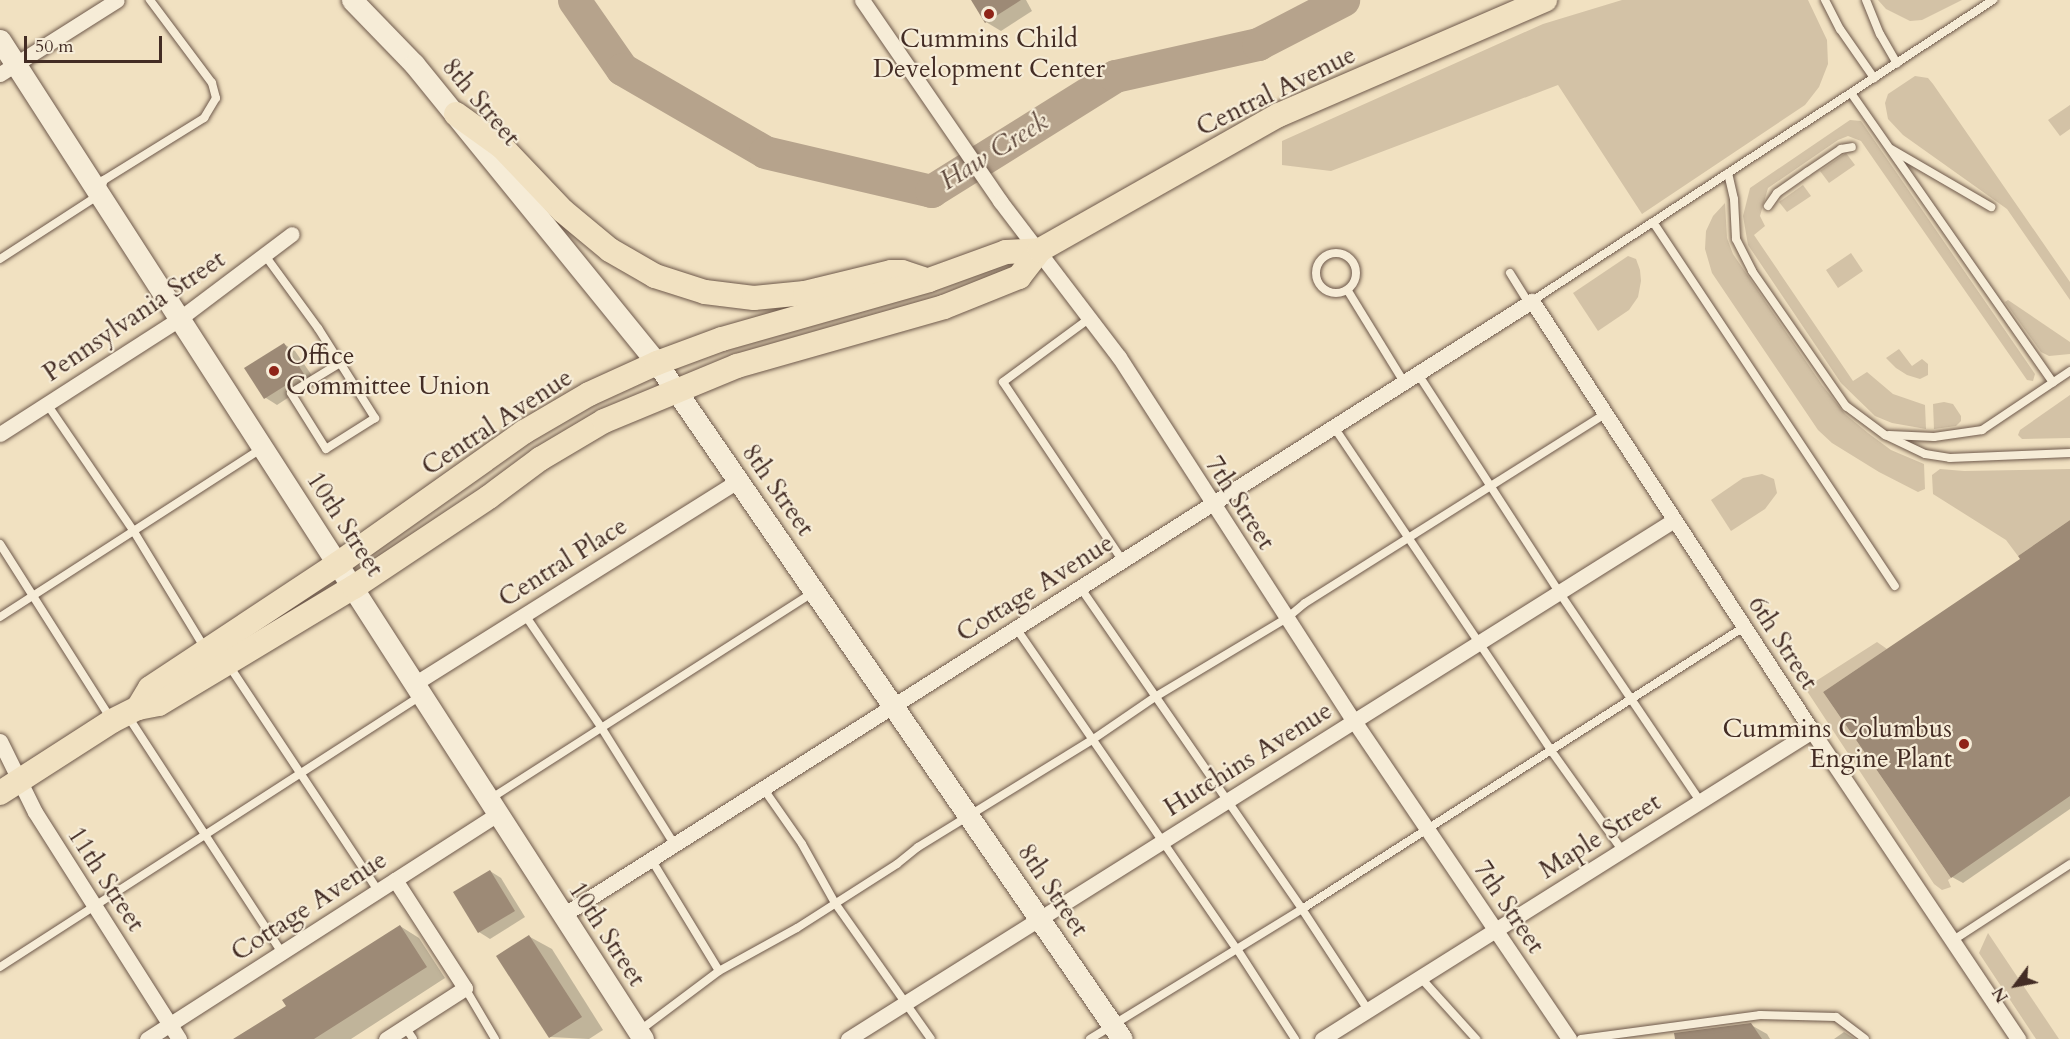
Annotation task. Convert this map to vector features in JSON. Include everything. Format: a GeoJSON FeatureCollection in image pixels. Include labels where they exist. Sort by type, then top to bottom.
{"type":"FeatureCollection","features":[{"type":"Feature","properties":{"kind":"main road","name":"Central Avenue"},"geometry":{"type":"LineString","coordinates":[[10,786],[126,714],[150,688],[217,657],[354,587],[489,497],[556,449],[604,421],[676,390],[756,360],[944,307],[1019,277],[1040,250],[1279,115],[1545,0]]}},
{"type":"Feature","properties":{"kind":"main road"},"geometry":{"type":"LineString","coordinates":[[456,114],[502,147],[563,211],[610,250],[655,276],[705,292],[754,298],[805,293],[891,272],[902,272],[929,280]]}},
{"type":"Feature","properties":{"kind":"main road","name":"Central Avenue"},"geometry":{"type":"LineString","coordinates":[[217,657],[339,563],[524,432],[589,394],[657,363],[768,325],[929,280],[1006,252],[1040,250]]}},
{"type":"Feature","properties":{"kind":"street"},"geometry":{"type":"LineString","coordinates":[[8,69],[117,0]]}},
{"type":"Feature","properties":{"kind":"street","name":"8th Street"},"geometry":{"type":"LineString","coordinates":[[352,0],[414,64],[657,363],[1117,1032]]}},
{"type":"Feature","properties":{"kind":"street","name":"7th Street"},"geometry":{"type":"LineString","coordinates":[[862,0],[1000,201],[1040,250],[1119,357],[1354,721],[1569,1039]]}},
{"type":"Feature","properties":{"kind":"street","name":"10th Street"},"geometry":{"type":"LineString","coordinates":[[0,40],[8,69],[99,195],[339,563],[417,690],[640,1035]]}},
{"type":"Feature","properties":{"kind":"street","name":"Pennsylvania Street"},"geometry":{"type":"LineString","coordinates":[[0,434],[179,320],[292,234]]}},
{"type":"Feature","properties":{"kind":"street","name":"Cottage Avenue"},"geometry":{"type":"LineString","coordinates":[[563,915],[1530,302]]}},
{"type":"Feature","properties":{"kind":"street","name":"6th Street"},"geometry":{"type":"LineString","coordinates":[[1530,302],[2018,1039]]}},
{"type":"Feature","properties":{"kind":"street","name":"Central Place"},"geometry":{"type":"LineString","coordinates":[[417,690],[525,615],[738,481]]}},
{"type":"Feature","properties":{"kind":"street","name":"Hutchins Avenue"},"geometry":{"type":"LineString","coordinates":[[848,1039],[1674,520]]}},
{"type":"Feature","properties":{"kind":"street","name":"Maple Street"},"geometry":{"type":"LineString","coordinates":[[1322,1039],[1812,731]]}},
{"type":"Feature","properties":{"kind":"street","name":"11th Street"},"geometry":{"type":"LineString","coordinates":[[0,741],[10,786],[35,812],[179,1039]]}},
{"type":"Feature","properties":{"kind":"street","name":"Cottage Avenue"},"geometry":{"type":"LineString","coordinates":[[147,1039],[395,880],[493,807]]}},
{"type":"Feature","properties":{"kind":"street"},"geometry":{"type":"LineString","coordinates":[[386,1039],[409,1033],[465,988],[395,880]]}},
{"type":"Feature","properties":{"kind":"lane"},"geometry":{"type":"LineString","coordinates":[[0,259],[99,195],[104,180],[204,117],[216,98],[212,83],[150,0]]}},
{"type":"Feature","properties":{"kind":"lane"},"geometry":{"type":"LineString","coordinates":[[1825,0],[1840,29],[1874,78]]}},
{"type":"Feature","properties":{"kind":"lane"},"geometry":{"type":"LineString","coordinates":[[1866,0],[1880,34],[1897,63]]}},
{"type":"Feature","properties":{"kind":"lane"},"geometry":{"type":"LineString","coordinates":[[1510,273],[1530,302],[1993,0]]}},
{"type":"Feature","properties":{"kind":"lane"},"geometry":{"type":"LineString","coordinates":[[1851,93],[2053,383]]}},
{"type":"Feature","properties":{"kind":"lane"},"geometry":{"type":"LineString","coordinates":[[1768,206],[1777,193],[1841,149],[1852,147]]}},
{"type":"Feature","properties":{"kind":"lane"},"geometry":{"type":"LineString","coordinates":[[1889,148],[1991,207]]}},
{"type":"Feature","properties":{"kind":"lane"},"geometry":{"type":"LineString","coordinates":[[1728,173],[1734,199],[1736,239],[1752,272],[1846,406],[1885,435],[1925,454],[1950,458],[2070,453]]}},
{"type":"Feature","properties":{"kind":"lane"},"geometry":{"type":"LineString","coordinates":[[1653,222],[1895,586]]}},
{"type":"Feature","properties":{"kind":"lane"},"geometry":{"type":"LineString","coordinates":[[1337,253],[1353,262],[1357,274],[1353,286],[1348,291],[1334,294],[1322,288],[1318,282],[1317,268],[1325,257],[1337,253]]}},
{"type":"Feature","properties":{"kind":"lane"},"geometry":{"type":"LineString","coordinates":[[264,254],[318,328],[375,418],[326,449],[291,393],[340,363]]}},
{"type":"Feature","properties":{"kind":"lane"},"geometry":{"type":"LineString","coordinates":[[1348,291],[1404,382]]}},
{"type":"Feature","properties":{"kind":"lane"},"geometry":{"type":"LineString","coordinates":[[1089,318],[1003,382],[1123,561]]}},
{"type":"Feature","properties":{"kind":"lane"},"geometry":{"type":"LineString","coordinates":[[1885,435],[1934,437],[1982,430],[2070,371]]}},
{"type":"Feature","properties":{"kind":"lane"},"geometry":{"type":"LineString","coordinates":[[1418,374],[1559,592],[1700,801]]}},
{"type":"Feature","properties":{"kind":"lane"},"geometry":{"type":"LineString","coordinates":[[47,404],[378,891]]}},
{"type":"Feature","properties":{"kind":"lane"},"geometry":{"type":"LineString","coordinates":[[640,1035],[719,971],[754,953],[835,903],[1092,740],[1155,697],[1287,618],[1305,603],[1605,414]]}},
{"type":"Feature","properties":{"kind":"lane"},"geometry":{"type":"LineString","coordinates":[[1334,427],[1550,749],[1622,850]]}},
{"type":"Feature","properties":{"kind":"lane"},"geometry":{"type":"LineString","coordinates":[[0,617],[262,448]]}},
{"type":"Feature","properties":{"kind":"lane"},"geometry":{"type":"LineString","coordinates":[[0,544],[33,596],[126,714],[282,953]]}},
{"type":"Feature","properties":{"kind":"lane"},"geometry":{"type":"LineString","coordinates":[[1080,587],[1302,909],[1368,1010]]}},
{"type":"Feature","properties":{"kind":"lane"},"geometry":{"type":"LineString","coordinates":[[493,807],[601,727],[815,592]]}},
{"type":"Feature","properties":{"kind":"lane"},"geometry":{"type":"LineString","coordinates":[[525,615],[601,727],[674,844]]}},
{"type":"Feature","properties":{"kind":"lane"},"geometry":{"type":"LineString","coordinates":[[1090,1039],[1117,1032],[1237,949],[1744,627]]}},
{"type":"Feature","properties":{"kind":"lane"},"geometry":{"type":"LineString","coordinates":[[1016,628],[1161,842],[1237,949],[1295,1039]]}},
{"type":"Feature","properties":{"kind":"lane"},"geometry":{"type":"LineString","coordinates":[[0,967],[300,774],[417,690]]}},
{"type":"Feature","properties":{"kind":"lane"},"geometry":{"type":"LineString","coordinates":[[763,788],[802,844],[835,903],[931,1039]]}},
{"type":"Feature","properties":{"kind":"lane"},"geometry":{"type":"LineString","coordinates":[[651,859],[719,971]]}},
{"type":"Feature","properties":{"kind":"lane"},"geometry":{"type":"LineString","coordinates":[[1952,941],[2070,864]]}},
{"type":"Feature","properties":{"kind":"lane"},"geometry":{"type":"LineString","coordinates":[[1420,977],[1476,1039]]}},
{"type":"Feature","properties":{"kind":"lane"},"geometry":{"type":"LineString","coordinates":[[465,988],[495,1039]]}},
{"type":"Feature","properties":{"kind":"lane"},"geometry":{"type":"LineString","coordinates":[[1581,1039],[1760,1015],[1836,1017],[1865,1039]]}},
{"type":"Feature","properties":{"kind":"shaded area"},"geometry":{"type":"Polygon","coordinates":[[[1622,0],[1808,0],[1827,40],[1828,64],[1819,87],[1805,105],[1642,214],[1558,85],[1331,171],[1282,165],[1282,141],[1543,24],[1622,0]]]}},
{"type":"Feature","properties":{"kind":"shaded area"},"geometry":{"type":"Polygon","coordinates":[[[1878,0],[1962,0],[1922,20],[1910,21],[1886,9],[1878,0]]]}},
{"type":"Feature","properties":{"kind":"shaded area"},"geometry":{"type":"Polygon","coordinates":[[[1915,76],[1928,78],[1933,84],[2070,282],[2070,300],[2007,209],[1903,135],[1888,119],[1885,103],[1888,94],[1915,76]]]}},
{"type":"Feature","properties":{"kind":"shaded area"},"geometry":{"type":"Polygon","coordinates":[[[2070,105],[2070,129],[2060,136],[2048,120],[2070,105]]]}},
{"type":"Feature","properties":{"kind":"shaded area"},"geometry":{"type":"Polygon","coordinates":[[[1850,120],[1861,121],[2035,374],[2033,381],[2027,380],[1861,141],[1848,136],[1838,140],[1768,188],[1760,216],[1765,226],[1754,235],[1853,381],[1867,372],[1893,394],[1925,405],[1926,429],[1892,423],[1875,416],[1841,383],[1748,245],[1743,216],[1750,188],[1850,120]]]}},
{"type":"Feature","properties":{"kind":"shaded area"},"geometry":{"type":"Polygon","coordinates":[[[1846,153],[1855,165],[1829,183],[1820,171],[1846,153]]]}},
{"type":"Feature","properties":{"kind":"shaded area"},"geometry":{"type":"Polygon","coordinates":[[[1803,185],[1811,196],[1787,212],[1779,202],[1803,185]]]}},
{"type":"Feature","properties":{"kind":"shaded area"},"geometry":{"type":"Polygon","coordinates":[[[1725,203],[1727,238],[1733,254],[1822,385],[1845,414],[1868,433],[1891,450],[1924,464],[1925,489],[1918,492],[1879,472],[1832,443],[1818,430],[1712,273],[1705,249],[1706,231],[1713,216],[1725,203]]]}},
{"type":"Feature","properties":{"kind":"shaded area"},"geometry":{"type":"Polygon","coordinates":[[[1851,253],[1863,271],[1838,288],[1826,270],[1851,253]]]}},
{"type":"Feature","properties":{"kind":"shaded area"},"geometry":{"type":"Polygon","coordinates":[[[1628,256],[1636,259],[1640,270],[1641,281],[1638,297],[1629,310],[1598,331],[1573,293],[1628,256]]]}},
{"type":"Feature","properties":{"kind":"shaded area"},"geometry":{"type":"Polygon","coordinates":[[[2008,300],[2070,342],[2070,354],[2049,356],[2041,352],[2005,302],[2008,300]]]}},
{"type":"Feature","properties":{"kind":"shaded area"},"geometry":{"type":"Polygon","coordinates":[[[1899,349],[1912,366],[1922,359],[1928,364],[1928,375],[1920,379],[1896,368],[1886,358],[1899,349]]]}},
{"type":"Feature","properties":{"kind":"shaded area"},"geometry":{"type":"Polygon","coordinates":[[[2070,395],[2070,438],[2022,439],[2018,435],[2020,430],[2070,395]]]}},
{"type":"Feature","properties":{"kind":"shaded area"},"geometry":{"type":"Polygon","coordinates":[[[1944,402],[1953,404],[1961,416],[1961,421],[1956,426],[1934,429],[1933,404],[1944,402]]]}},
{"type":"Feature","properties":{"kind":"shaded area"},"geometry":{"type":"Polygon","coordinates":[[[1940,469],[1964,471],[2070,469],[2070,520],[2018,556],[2006,540],[1933,494],[1932,475],[1940,469]]]}},
{"type":"Feature","properties":{"kind":"shaded area"},"geometry":{"type":"Polygon","coordinates":[[[1762,474],[1774,479],[1777,493],[1765,509],[1731,531],[1711,500],[1743,478],[1762,474]]]}},
{"type":"Feature","properties":{"kind":"shaded area"},"geometry":{"type":"Polygon","coordinates":[[[1877,642],[1887,649],[1823,692],[1951,878],[1948,880],[1951,887],[1942,890],[1934,884],[1805,688],[1877,642]]]}},
{"type":"Feature","properties":{"kind":"shaded area"},"geometry":{"type":"Polygon","coordinates":[[[1988,933],[2059,1039],[2036,1039],[1979,953],[1988,933]]]}},
{"type":"Feature","properties":{"kind":"building","name":"Cummins Child Development Center"},"geometry":{"type":"Polygon","coordinates":[[[971,0],[1021,0],[985,23],[971,0]]]}},
{"type":"Feature","properties":{"kind":"building","name":"Office Committee Union"},"geometry":{"type":"Polygon","coordinates":[[[284,343],[304,374],[264,399],[244,368],[284,343]]]}},
{"type":"Feature","properties":{"kind":"building","name":"Cummins Columbus Engine Plant"},"geometry":{"type":"Polygon","coordinates":[[[2070,520],[2070,796],[1951,878],[1823,692],[2020,559],[2018,556],[2070,520]]]}},
{"type":"Feature","properties":{"kind":"building"},"geometry":{"type":"Polygon","coordinates":[[[490,870],[515,911],[478,933],[453,892],[490,870]]]}},
{"type":"Feature","properties":{"kind":"building"},"geometry":{"type":"Polygon","coordinates":[[[400,925],[427,967],[314,1039],[233,1039],[286,1006],[282,1000],[400,925]]]}},
{"type":"Feature","properties":{"kind":"building"},"geometry":{"type":"Polygon","coordinates":[[[529,935],[582,1017],[549,1038],[496,956],[529,935]]]}},
{"type":"Feature","properties":{"kind":"building"},"geometry":{"type":"Polygon","coordinates":[[[1751,1023],[1762,1039],[1675,1039],[1674,1033],[1751,1023]]]}},
{"type":"Feature","properties":{"kind":"waterway","name":"Haw Creek"},"geometry":{"type":"LineString","coordinates":[[574,0],[622,69],[765,152],[931,191],[1115,76],[1258,44],[1343,0]]}},
{"type":"Feature","properties":{"kind":"place","name":"Cummins Child Development Center"},"geometry":{"type":"Point","coordinates":[989,14]}},
{"type":"Feature","properties":{"kind":"place","name":"Office Committee Union"},"geometry":{"type":"Point","coordinates":[274,371]}},
{"type":"Feature","properties":{"kind":"place","name":"Cummins Columbus Engine Plant"},"geometry":{"type":"Point","coordinates":[1964,744]}}]}
